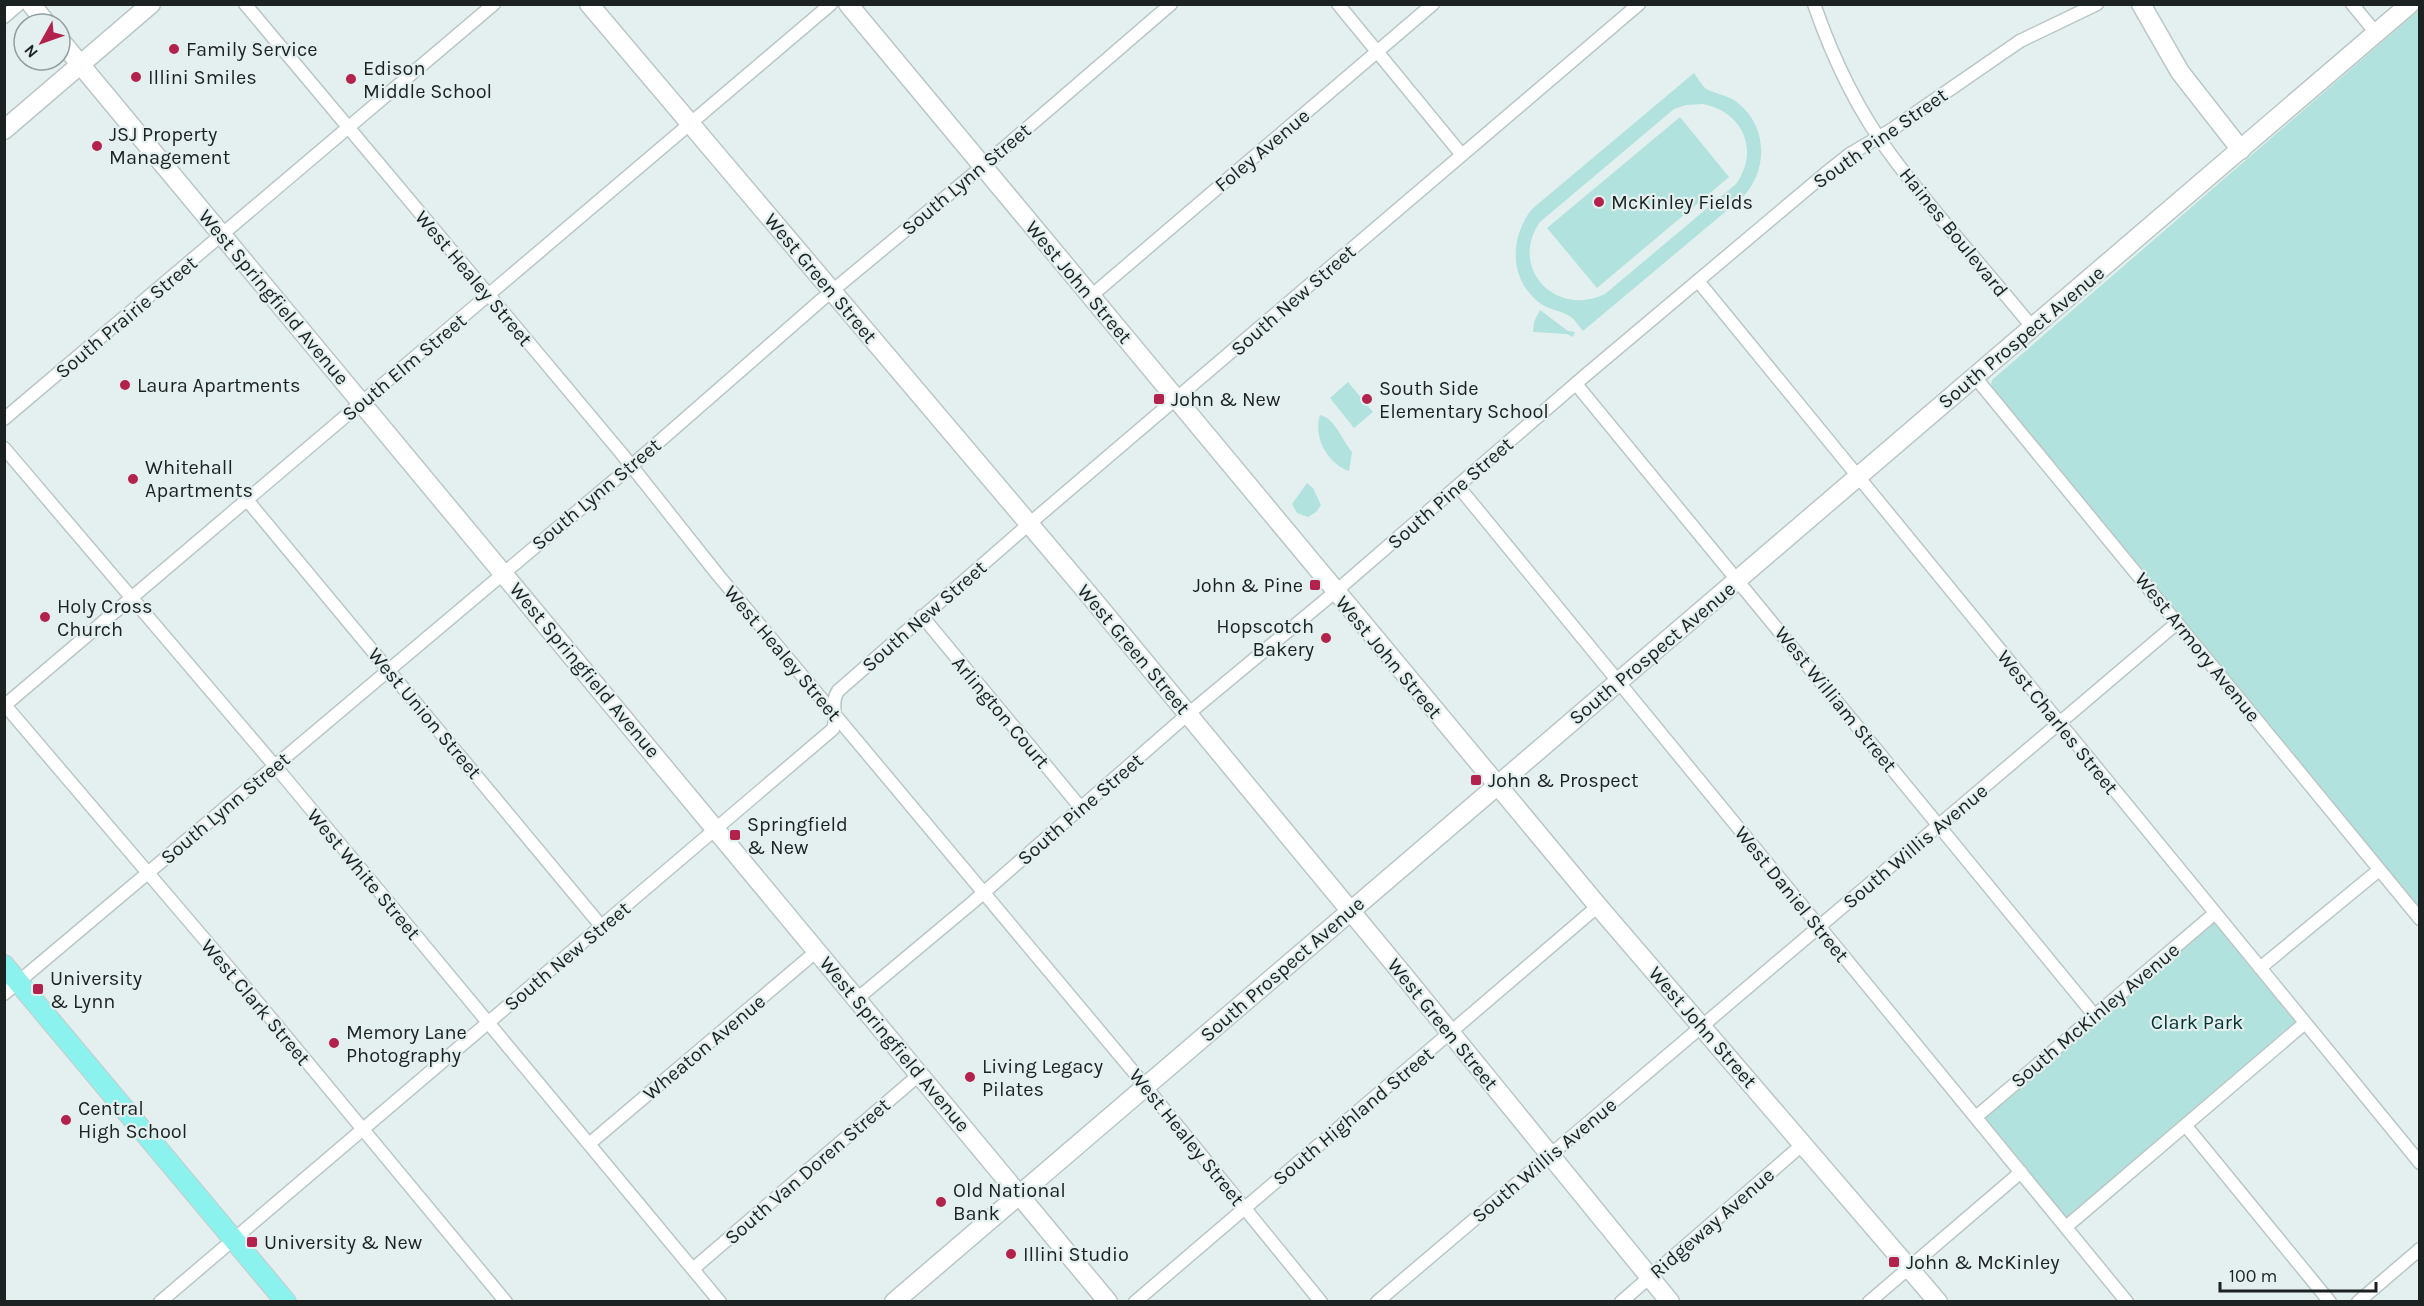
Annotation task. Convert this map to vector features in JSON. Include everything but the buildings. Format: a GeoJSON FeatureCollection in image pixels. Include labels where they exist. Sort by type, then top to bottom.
{"type":"FeatureCollection","features":[{"type":"Feature","properties":{"kind":"main road"},"geometry":{"type":"LineString","coordinates":[[4,130],[151,4]]}},
{"type":"Feature","properties":{"kind":"main road","name":"West Green Street"},"geometry":{"type":"LineString","coordinates":[[589,4],[1188,714],[1670,1302]]}},
{"type":"Feature","properties":{"kind":"main road","name":"West John Street"},"geometry":{"type":"LineString","coordinates":[[848,4],[1497,786],[1938,1302]]}},
{"type":"Feature","properties":{"kind":"main road"},"geometry":{"type":"LineString","coordinates":[[2141,4],[2180,72],[2241,150]]}},
{"type":"Feature","properties":{"kind":"main road","name":"South Prospect Avenue"},"geometry":{"type":"LineString","coordinates":[[904,1298],[1019,1193],[2410,4]]}},
{"type":"Feature","properties":{"kind":"main road","name":"West Springfield Avenue"},"geometry":{"type":"LineString","coordinates":[[72,54],[858,998],[1108,1302]]}},
{"type":"Feature","properties":{"kind":"main road"},"geometry":{"type":"LineString","coordinates":[[4,965],[12,988],[233,1238],[286,1302]]}},
{"type":"Feature","properties":{"kind":"street"},"geometry":{"type":"LineString","coordinates":[[4,17],[19,4]]}},
{"type":"Feature","properties":{"kind":"street","name":"West Healey Street"},"geometry":{"type":"LineString","coordinates":[[245,4],[1145,1086],[1321,1302]]}},
{"type":"Feature","properties":{"kind":"street","name":"South Prairie Street"},"geometry":{"type":"LineString","coordinates":[[4,420],[494,4]]}},
{"type":"Feature","properties":{"kind":"street","name":"South Elm Street"},"geometry":{"type":"LineString","coordinates":[[5,705],[831,4]]}},
{"type":"Feature","properties":{"kind":"street","name":"South Lynn Street"},"geometry":{"type":"LineString","coordinates":[[12,988],[630,466],[832,291],[983,166],[1171,4]]}},
{"type":"Feature","properties":{"kind":"street"},"geometry":{"type":"LineString","coordinates":[[1338,4],[1462,155]]}},
{"type":"Feature","properties":{"kind":"street","name":"Foley Avenue"},"geometry":{"type":"LineString","coordinates":[[1091,296],[1433,4]]}},
{"type":"Feature","properties":{"kind":"street","name":"South New Street"},"geometry":{"type":"LineString","coordinates":[[159,1302],[833,729],[836,693],[1029,524],[1639,4]]}},
{"type":"Feature","properties":{"kind":"street","name":"Haines Boulevard"},"geometry":{"type":"LineString","coordinates":[[1814,4],[1851,88],[1879,138],[2033,328]]}},
{"type":"Feature","properties":{"kind":"street","name":"South Pine Street"},"geometry":{"type":"LineString","coordinates":[[858,998],[984,892],[1188,714],[1335,592],[1826,173],[1850,154],[1879,138],[2020,41],[2097,4]]}},
{"type":"Feature","properties":{"kind":"street"},"geometry":{"type":"LineString","coordinates":[[2352,4],[2376,33]]}},
{"type":"Feature","properties":{"kind":"street","name":"West Charles Street"},"geometry":{"type":"LineString","coordinates":[[1698,281],[2420,1163]]}},
{"type":"Feature","properties":{"kind":"street","name":"West Armory Avenue"},"geometry":{"type":"LineString","coordinates":[[1975,377],[2420,919]]}},
{"type":"Feature","properties":{"kind":"street","name":"West William Street"},"geometry":{"type":"LineString","coordinates":[[1576,384],[2095,1016]]}},
{"type":"Feature","properties":{"kind":"street","name":"West White Street"},"geometry":{"type":"LineString","coordinates":[[4,448],[274,766],[720,1302]]}},
{"type":"Feature","properties":{"kind":"street","name":"West Daniel Street"},"geometry":{"type":"LineString","coordinates":[[1458,486],[2127,1302]]}},
{"type":"Feature","properties":{"kind":"street","name":"West Union Street"},"geometry":{"type":"LineString","coordinates":[[247,500],[602,927]]}},
{"type":"Feature","properties":{"kind":"street","name":"Arlington Court"},"geometry":{"type":"LineString","coordinates":[[922,616],[1081,808]]}},
{"type":"Feature","properties":{"kind":"street","name":"South Willis Avenue"},"geometry":{"type":"LineString","coordinates":[[1377,1302],[1940,826],[2177,622]]}},
{"type":"Feature","properties":{"kind":"street","name":"West Clark Street"},"geometry":{"type":"LineString","coordinates":[[5,705],[506,1302]]}},
{"type":"Feature","properties":{"kind":"street"},"geometry":{"type":"LineString","coordinates":[[2260,968],[2379,870]]}},
{"type":"Feature","properties":{"kind":"street","name":"South Highland Street"},"geometry":{"type":"LineString","coordinates":[[1135,1302],[1598,906]]}},
{"type":"Feature","properties":{"kind":"street","name":"South McKinley Avenue"},"geometry":{"type":"LineString","coordinates":[[1976,1117],[2215,913]]}},
{"type":"Feature","properties":{"kind":"street","name":"Wheaton Avenue"},"geometry":{"type":"LineString","coordinates":[[589,1144],[818,950]]}},
{"type":"Feature","properties":{"kind":"street"},"geometry":{"type":"LineString","coordinates":[[2066,1227],[2305,1023]]}},
{"type":"Feature","properties":{"kind":"street","name":"South Van Doren Street"},"geometry":{"type":"LineString","coordinates":[[693,1269],[920,1074]]}},
{"type":"Feature","properties":{"kind":"street"},"geometry":{"type":"LineString","coordinates":[[2186,1126],[2330,1302]]}},
{"type":"Feature","properties":{"kind":"street","name":"Ridgeway Avenue"},"geometry":{"type":"LineString","coordinates":[[1621,1302],[1803,1144]]}},
{"type":"Feature","properties":{"kind":"street"},"geometry":{"type":"LineString","coordinates":[[1869,1302],[2021,1172]]}},
{"type":"Feature","properties":{"kind":"street"},"geometry":{"type":"LineString","coordinates":[[2358,1302],[2420,1249]]}},
{"type":"Feature","properties":{"kind":"green space"},"geometry":{"type":"Polygon","coordinates":[[[2419,10],[2419,909],[1991,386],[1992,380],[2419,10]]]}},
{"type":"Feature","properties":{"kind":"green space"},"geometry":{"type":"Polygon","coordinates":[[[1694,73],[1705,88],[1738,103],[1755,124],[1761,149],[1760,162],[1757,174],[1743,197],[1583,331],[1571,317],[1541,304],[1530,295],[1523,284],[1518,271],[1516,246],[1524,220],[1532,209],[1694,73]],[[1703,104],[1686,105],[1674,109],[1540,222],[1532,239],[1530,256],[1534,271],[1542,284],[1554,294],[1570,299],[1587,300],[1605,294],[1736,184],[1747,158],[1744,134],[1728,115],[1717,108],[1703,104]]]}},
{"type":"Feature","properties":{"kind":"green space"},"geometry":{"type":"Polygon","coordinates":[[[1680,117],[1729,177],[1597,288],[1547,228],[1680,117]]]}},
{"type":"Feature","properties":{"kind":"green space"},"geometry":{"type":"Polygon","coordinates":[[[1540,310],[1568,331],[1575,332],[1573,337],[1567,334],[1533,332],[1534,322],[1540,310]]]}},
{"type":"Feature","properties":{"kind":"green space"},"geometry":{"type":"Polygon","coordinates":[[[1348,382],[1373,412],[1354,428],[1330,398],[1348,382]]]}},
{"type":"Feature","properties":{"kind":"green space"},"geometry":{"type":"Polygon","coordinates":[[[1320,415],[1330,420],[1352,452],[1349,471],[1328,456],[1318,432],[1320,415]]]}},
{"type":"Feature","properties":{"kind":"green space"},"geometry":{"type":"Polygon","coordinates":[[[1307,483],[1313,488],[1321,505],[1308,517],[1297,513],[1292,504],[1307,483]]]}},
{"type":"Feature","properties":{"kind":"green space","name":"Clark Park"},"geometry":{"type":"Polygon","coordinates":[[[2214,921],[2297,1023],[2066,1219],[1981,1118],[2214,921]]]}},
{"type":"Feature","properties":{"kind":"place","name":"Family Service"},"geometry":{"type":"Point","coordinates":[174,49]}},
{"type":"Feature","properties":{"kind":"place","name":"Illini Smiles"},"geometry":{"type":"Point","coordinates":[136,77]}},
{"type":"Feature","properties":{"kind":"place","name":"Edison Middle School"},"geometry":{"type":"Point","coordinates":[351,79]}},
{"type":"Feature","properties":{"kind":"place","name":"JSJ Property Management"},"geometry":{"type":"Point","coordinates":[97,146]}},
{"type":"Feature","properties":{"kind":"place","name":"McKinley Fields"},"geometry":{"type":"Point","coordinates":[1599,202]}},
{"type":"Feature","properties":{"kind":"place","name":"Laura Apartments"},"geometry":{"type":"Point","coordinates":[125,385]}},
{"type":"Feature","properties":{"kind":"place","name":"John & New"},"geometry":{"type":"Point","coordinates":[1159,399]}},
{"type":"Feature","properties":{"kind":"place","name":"South Side Elementary School"},"geometry":{"type":"Point","coordinates":[1367,399]}},
{"type":"Feature","properties":{"kind":"place","name":"Whitehall Apartments"},"geometry":{"type":"Point","coordinates":[133,479]}},
{"type":"Feature","properties":{"kind":"place","name":"John & Pine"},"geometry":{"type":"Point","coordinates":[1315,585]}},
{"type":"Feature","properties":{"kind":"place","name":"Holy Cross Church"},"geometry":{"type":"Point","coordinates":[45,617]}},
{"type":"Feature","properties":{"kind":"place","name":"Hopscotch Bakery"},"geometry":{"type":"Point","coordinates":[1326,638]}},
{"type":"Feature","properties":{"kind":"place","name":"John & Prospect"},"geometry":{"type":"Point","coordinates":[1476,780]}},
{"type":"Feature","properties":{"kind":"place","name":"Springfield & New"},"geometry":{"type":"Point","coordinates":[735,835]}},
{"type":"Feature","properties":{"kind":"place","name":"University & Lynn"},"geometry":{"type":"Point","coordinates":[38,989]}},
{"type":"Feature","properties":{"kind":"place","name":"Memory Lane Photography"},"geometry":{"type":"Point","coordinates":[334,1043]}},
{"type":"Feature","properties":{"kind":"place","name":"Living Legacy Pilates"},"geometry":{"type":"Point","coordinates":[970,1077]}},
{"type":"Feature","properties":{"kind":"place","name":"Central High School"},"geometry":{"type":"Point","coordinates":[66,1120]}},
{"type":"Feature","properties":{"kind":"place","name":"Old National Bank"},"geometry":{"type":"Point","coordinates":[941,1202]}},
{"type":"Feature","properties":{"kind":"place","name":"University & New"},"geometry":{"type":"Point","coordinates":[252,1242]}},
{"type":"Feature","properties":{"kind":"place","name":"Illini Studio"},"geometry":{"type":"Point","coordinates":[1011,1254]}},
{"type":"Feature","properties":{"kind":"place","name":"John & McKinley"},"geometry":{"type":"Point","coordinates":[1894,1262]}}]}
